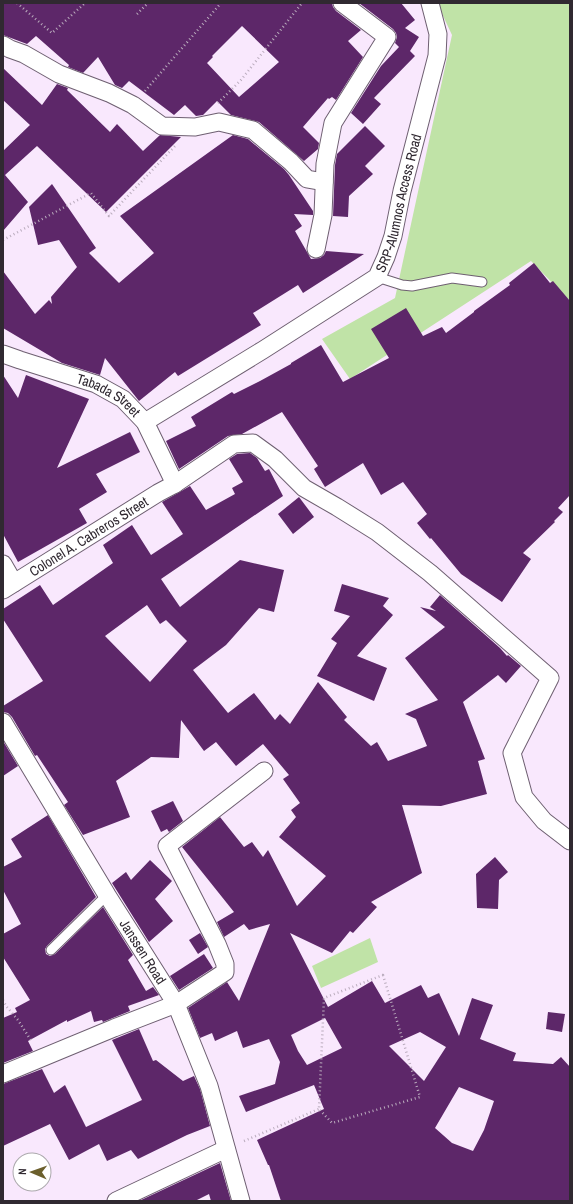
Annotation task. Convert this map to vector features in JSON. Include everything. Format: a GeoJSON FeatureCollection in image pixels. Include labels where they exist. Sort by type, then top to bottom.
{"type":"FeatureCollection","features":[{"type":"Feature","properties":{"kind":"street"},"geometry":{"type":"LineString","coordinates":[[316,249],[323,215],[324,182],[333,123],[387,37],[342,3]]}},
{"type":"Feature","properties":{"kind":"street","name":"SRP-Alumnos Access Road"},"geometry":{"type":"LineString","coordinates":[[145,422],[263,350],[376,277],[386,257],[393,236],[402,191],[437,56],[438,34],[430,3]]}},
{"type":"Feature","properties":{"kind":"street"},"geometry":{"type":"LineString","coordinates":[[3,45],[24,54],[59,74],[109,93],[132,105],[162,126],[195,127],[220,122],[254,130],[291,162],[307,179],[324,182]]}},
{"type":"Feature","properties":{"kind":"street","name":"Tabada Street"},"geometry":{"type":"LineString","coordinates":[[3,354],[96,384],[123,399],[145,422],[175,484]]}},
{"type":"Feature","properties":{"kind":"street","name":"Colonel A. Cabreros Street"},"geometry":{"type":"LineString","coordinates":[[9,587],[158,493],[175,484],[234,444],[253,444],[275,459],[304,488],[376,532],[430,573],[550,678],[512,753],[524,797],[544,821],[570,840]]}},
{"type":"Feature","properties":{"kind":"street"},"geometry":{"type":"LineString","coordinates":[[3,564],[9,587]]}},
{"type":"Feature","properties":{"kind":"street","name":"Janssen Road"},"geometry":{"type":"LineString","coordinates":[[3,722],[107,895],[176,1004],[209,1086],[241,1201]]}},
{"type":"Feature","properties":{"kind":"street"},"geometry":{"type":"LineString","coordinates":[[3,1074],[176,1004],[226,972],[225,964],[217,944],[167,846],[264,771]]}},
{"type":"Feature","properties":{"kind":"street"},"geometry":{"type":"LineString","coordinates":[[116,1201],[226,1149]]}},
{"type":"Feature","properties":{"kind":"lane"},"geometry":{"type":"LineString","coordinates":[[376,277],[402,285],[412,286],[452,278],[482,282]]}},
{"type":"Feature","properties":{"kind":"lane"},"geometry":{"type":"LineString","coordinates":[[51,950],[107,895]]}},
{"type":"Feature","properties":{"kind":"path"},"geometry":{"type":"LineString","coordinates":[[17,3],[52,33],[85,3]]}},
{"type":"Feature","properties":{"kind":"path"},"geometry":{"type":"LineString","coordinates":[[137,14],[148,3]]}},
{"type":"Feature","properties":{"kind":"path"},"geometry":{"type":"LineString","coordinates":[[132,105],[221,3]]}},
{"type":"Feature","properties":{"kind":"path"},"geometry":{"type":"LineString","coordinates":[[3,240],[91,193],[109,216],[164,157],[240,80],[302,3]]}},
{"type":"Feature","properties":{"kind":"path"},"geometry":{"type":"LineString","coordinates":[[383,975],[420,1096],[332,1124],[318,1108],[324,998],[383,975]]}},
{"type":"Feature","properties":{"kind":"path"},"geometry":{"type":"LineString","coordinates":[[3,1000],[18,1020],[41,1058]]}},
{"type":"Feature","properties":{"kind":"path"},"geometry":{"type":"LineString","coordinates":[[226,1149],[318,1108]]}},
{"type":"Feature","properties":{"kind":"green space"},"geometry":{"type":"Polygon","coordinates":[[[437,3],[570,3],[570,301],[531,261],[350,379],[322,339],[395,298],[452,35],[437,3]]]}},
{"type":"Feature","properties":{"kind":"green space"},"geometry":{"type":"Polygon","coordinates":[[[370,938],[378,962],[321,988],[312,966],[370,938]]]}},
{"type":"Feature","properties":{"kind":"building"},"geometry":{"type":"Polygon","coordinates":[[[3,3],[332,3],[336,11],[361,30],[348,41],[363,57],[336,100],[332,97],[329,99],[328,98],[303,127],[319,143],[318,149],[304,161],[259,122],[231,115],[217,101],[203,115],[196,116],[185,105],[174,115],[129,81],[122,88],[115,85],[98,57],[83,73],[68,67],[69,65],[36,36],[27,44],[3,35],[3,3]],[[242,26],[207,63],[239,97],[279,62],[242,26]]]}},
{"type":"Feature","properties":{"kind":"building"},"geometry":{"type":"Polygon","coordinates":[[[359,3],[401,3],[415,20],[405,28],[419,37],[410,51],[415,56],[374,98],[381,104],[363,124],[351,113],[381,66],[399,47],[395,43],[397,37],[393,29],[359,3]]]}},
{"type":"Feature","properties":{"kind":"building"},"geometry":{"type":"Polygon","coordinates":[[[3,68],[42,105],[57,84],[68,88],[67,90],[110,132],[117,124],[143,151],[160,135],[181,137],[106,212],[37,146],[5,175],[28,202],[3,231],[3,151],[30,125],[3,100],[3,68]]]}},
{"type":"Feature","properties":{"kind":"building"},"geometry":{"type":"Polygon","coordinates":[[[365,126],[385,146],[365,166],[373,174],[349,196],[348,217],[333,216],[335,165],[337,154],[365,126]]]}},
{"type":"Feature","properties":{"kind":"building"},"geometry":{"type":"Polygon","coordinates":[[[233,135],[248,139],[284,169],[313,211],[313,215],[294,214],[302,226],[295,231],[311,259],[320,258],[326,251],[364,254],[303,293],[298,285],[253,313],[261,325],[178,376],[175,372],[139,401],[105,358],[100,375],[62,363],[3,328],[3,271],[35,314],[49,300],[52,304],[51,297],[77,267],[59,240],[38,245],[29,207],[52,184],[96,248],[89,253],[119,283],[154,253],[120,216],[233,135]]]}},
{"type":"Feature","properties":{"kind":"building"},"geometry":{"type":"Polygon","coordinates":[[[534,263],[550,283],[553,281],[570,301],[570,495],[558,508],[563,512],[554,521],[555,522],[523,553],[531,559],[502,602],[461,574],[431,538],[430,539],[417,523],[427,514],[403,482],[381,495],[363,463],[325,487],[314,469],[318,466],[282,412],[242,434],[228,436],[179,469],[166,441],[196,426],[191,417],[232,392],[234,394],[260,381],[321,345],[343,382],[389,358],[371,329],[406,308],[423,336],[442,327],[446,333],[510,285],[509,283],[534,263]]]}},
{"type":"Feature","properties":{"kind":"building"},"geometry":{"type":"Polygon","coordinates":[[[3,375],[18,398],[26,375],[89,399],[57,468],[130,432],[140,452],[96,474],[107,492],[79,509],[87,523],[18,562],[3,534],[3,375]]]}},
{"type":"Feature","properties":{"kind":"building"},"geometry":{"type":"Polygon","coordinates":[[[250,453],[257,458],[265,471],[269,469],[283,496],[161,579],[180,607],[240,560],[284,570],[274,612],[259,608],[226,645],[193,670],[228,713],[254,693],[275,720],[280,714],[290,724],[318,682],[347,717],[344,720],[371,746],[377,742],[388,761],[427,746],[416,719],[405,714],[438,700],[405,658],[445,627],[420,607],[436,611],[430,607],[440,595],[500,648],[507,656],[508,655],[521,666],[506,683],[498,675],[463,702],[485,759],[478,761],[487,794],[441,806],[402,805],[422,873],[371,902],[377,907],[353,933],[350,931],[332,953],[290,933],[328,1007],[372,981],[385,1003],[421,985],[428,998],[439,993],[459,1036],[472,998],[493,1005],[480,1039],[516,1053],[513,1061],[553,1064],[561,1057],[570,1067],[570,1201],[281,1201],[269,1165],[257,1140],[324,1109],[314,1085],[246,1112],[239,1096],[275,1084],[280,1062],[269,1039],[243,1048],[237,1031],[215,1041],[212,1033],[200,1038],[188,1008],[227,982],[239,1001],[270,924],[249,930],[244,924],[224,937],[217,922],[234,912],[182,847],[220,817],[244,847],[252,842],[263,857],[268,850],[297,906],[326,876],[279,837],[296,817],[291,810],[300,803],[283,779],[289,775],[263,744],[236,766],[216,742],[204,751],[181,720],[179,758],[151,757],[116,781],[130,817],[83,835],[64,805],[68,802],[37,755],[35,756],[12,717],[8,713],[3,712],[3,706],[43,681],[3,619],[3,609],[40,585],[53,605],[113,563],[103,545],[132,525],[151,555],[183,534],[162,502],[190,486],[206,510],[235,494],[232,488],[243,482],[229,459],[237,454],[250,453]],[[147,605],[105,636],[150,682],[187,641],[166,620],[160,624],[147,605]],[[325,1018],[291,1035],[298,1051],[307,1065],[342,1048],[325,1018]],[[420,1032],[389,1046],[424,1081],[446,1047],[420,1032]],[[459,1087],[435,1128],[452,1143],[473,1151],[484,1130],[494,1101],[459,1087]]]}},
{"type":"Feature","properties":{"kind":"building"},"geometry":{"type":"Polygon","coordinates":[[[299,497],[314,517],[293,534],[278,514],[299,497]]]}},
{"type":"Feature","properties":{"kind":"building"},"geometry":{"type":"Polygon","coordinates":[[[342,584],[389,598],[383,606],[393,615],[357,656],[387,668],[374,701],[317,676],[337,643],[331,639],[350,616],[334,611],[342,584]]]}},
{"type":"Feature","properties":{"kind":"building"},"geometry":{"type":"Polygon","coordinates":[[[3,741],[18,766],[3,776],[3,741]]]}},
{"type":"Feature","properties":{"kind":"building"},"geometry":{"type":"Polygon","coordinates":[[[173,801],[183,821],[169,832],[167,829],[161,832],[151,811],[173,801]]]}},
{"type":"Feature","properties":{"kind":"building"},"geometry":{"type":"Polygon","coordinates":[[[48,815],[96,897],[47,946],[45,949],[46,954],[50,956],[55,954],[103,907],[133,955],[128,960],[146,991],[153,987],[159,995],[128,1006],[130,1011],[103,1022],[102,1020],[94,1022],[91,1011],[67,1022],[67,1020],[28,1041],[33,1051],[3,1063],[3,1018],[17,1012],[15,1008],[30,1000],[3,957],[3,934],[21,924],[3,890],[3,867],[22,857],[11,839],[48,815]]]}},
{"type":"Feature","properties":{"kind":"building"},"geometry":{"type":"Polygon","coordinates":[[[495,857],[508,872],[499,880],[498,909],[477,908],[476,874],[495,857]]]}},
{"type":"Feature","properties":{"kind":"building"},"geometry":{"type":"Polygon","coordinates":[[[150,860],[172,881],[155,899],[173,921],[149,942],[112,883],[126,872],[131,880],[150,860]]]}},
{"type":"Feature","properties":{"kind":"building"},"geometry":{"type":"Polygon","coordinates":[[[200,933],[208,947],[198,954],[189,940],[200,933]]]}},
{"type":"Feature","properties":{"kind":"building"},"geometry":{"type":"Polygon","coordinates":[[[204,954],[213,968],[179,990],[170,976],[204,954]]]}},
{"type":"Feature","properties":{"kind":"building"},"geometry":{"type":"Polygon","coordinates":[[[548,1012],[565,1014],[562,1032],[546,1029],[548,1012]]]}},
{"type":"Feature","properties":{"kind":"building"},"geometry":{"type":"Polygon","coordinates":[[[139,1029],[153,1061],[156,1060],[183,1081],[194,1076],[200,1089],[210,1126],[187,1135],[138,1159],[131,1150],[107,1161],[99,1144],[69,1160],[50,1124],[3,1146],[3,1084],[42,1069],[54,1093],[65,1085],[86,1127],[142,1100],[112,1040],[139,1029]]]}},
{"type":"Feature","properties":{"kind":"building"},"geometry":{"type":"Polygon","coordinates":[[[220,1163],[231,1201],[211,1201],[209,1194],[195,1201],[139,1201],[220,1163]]]}}]}
